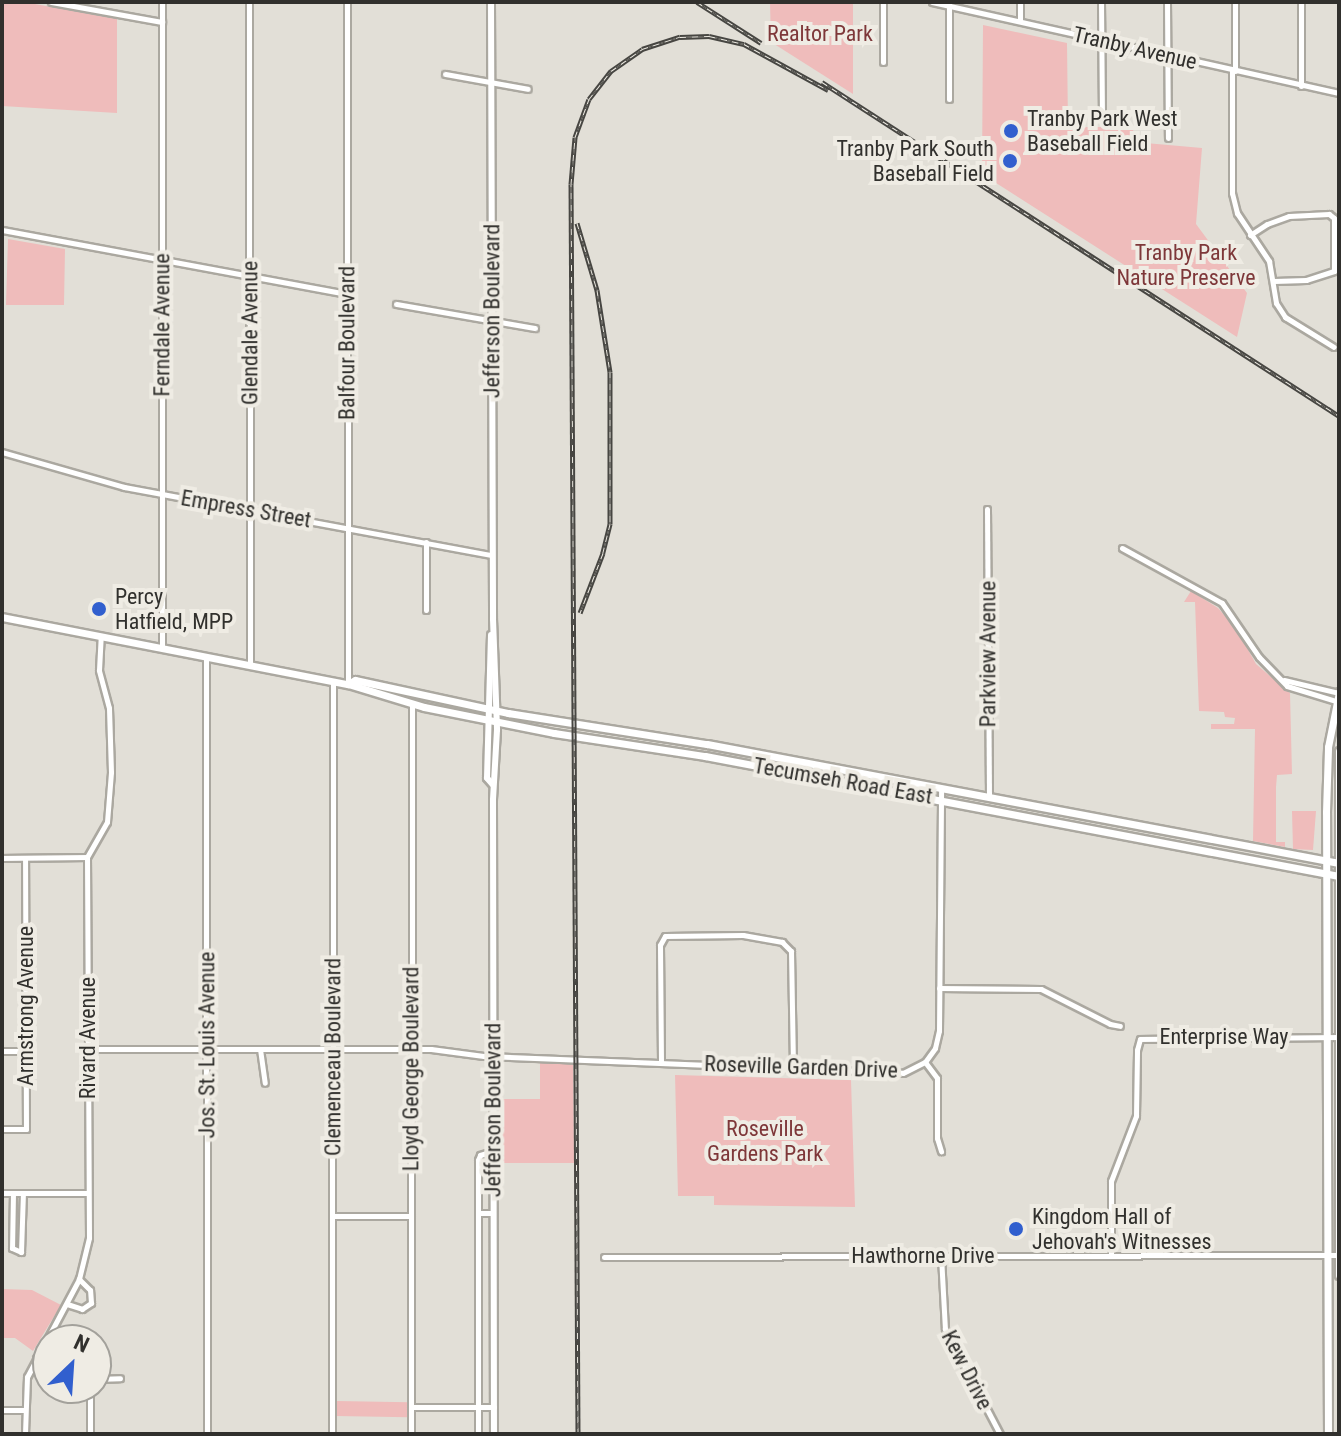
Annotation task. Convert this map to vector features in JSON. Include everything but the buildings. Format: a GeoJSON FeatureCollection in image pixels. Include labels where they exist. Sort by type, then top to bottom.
{"type":"FeatureCollection","features":[{"type":"Feature","properties":{"kind":"main road","name":"Tecumseh Road East"},"geometry":{"type":"LineString","coordinates":[[2,617],[348,684],[412,703],[496,721],[939,799],[1338,876]]}},
{"type":"Feature","properties":{"kind":"main road","name":"Tecumseh Road East"},"geometry":{"type":"LineString","coordinates":[[348,684],[355,680],[492,710],[707,744],[1338,863]]}},
{"type":"Feature","properties":{"kind":"main road"},"geometry":{"type":"LineString","coordinates":[[1328,1434],[1327,770],[1338,697]]}},
{"type":"Feature","properties":{"kind":"main road"},"geometry":{"type":"LineString","coordinates":[[1339,751],[1339,1275]]}},
{"type":"Feature","properties":{"kind":"street"},"geometry":{"type":"LineString","coordinates":[[51,2],[78,4],[162,22]]}},
{"type":"Feature","properties":{"kind":"street","name":"Ferndale Avenue"},"geometry":{"type":"LineString","coordinates":[[162,2],[162,648]]}},
{"type":"Feature","properties":{"kind":"street","name":"Glendale Avenue"},"geometry":{"type":"LineString","coordinates":[[249,2],[250,665]]}},
{"type":"Feature","properties":{"kind":"street","name":"Balfour Boulevard"},"geometry":{"type":"LineString","coordinates":[[347,2],[348,684]]}},
{"type":"Feature","properties":{"kind":"street","name":"Jefferson Boulevard"},"geometry":{"type":"LineString","coordinates":[[491,2],[492,710],[496,721],[492,1056],[494,1434]]}},
{"type":"Feature","properties":{"kind":"street"},"geometry":{"type":"LineString","coordinates":[[883,2],[883,62]]}},
{"type":"Feature","properties":{"kind":"street","name":"Tranby Avenue"},"geometry":{"type":"LineString","coordinates":[[932,2],[949,3],[1166,56],[1339,93]]}},
{"type":"Feature","properties":{"kind":"street"},"geometry":{"type":"LineString","coordinates":[[1020,2],[1020,21]]}},
{"type":"Feature","properties":{"kind":"street"},"geometry":{"type":"LineString","coordinates":[[1101,2],[1102,112]]}},
{"type":"Feature","properties":{"kind":"street"},"geometry":{"type":"LineString","coordinates":[[1167,2],[1168,138]]}},
{"type":"Feature","properties":{"kind":"street"},"geometry":{"type":"LineString","coordinates":[[1235,2],[1232,193],[1237,213],[1269,261],[1276,303],[1285,317],[1334,347]]}},
{"type":"Feature","properties":{"kind":"street"},"geometry":{"type":"LineString","coordinates":[[1301,2],[1301,86]]}},
{"type":"Feature","properties":{"kind":"street"},"geometry":{"type":"LineString","coordinates":[[949,3],[949,99]]}},
{"type":"Feature","properties":{"kind":"street"},"geometry":{"type":"LineString","coordinates":[[445,74],[528,89]]}},
{"type":"Feature","properties":{"kind":"street"},"geometry":{"type":"LineString","coordinates":[[1250,235],[1267,224],[1289,216],[1329,214],[1334,218],[1334,271],[1306,280],[1274,281]]}},
{"type":"Feature","properties":{"kind":"street"},"geometry":{"type":"LineString","coordinates":[[2,230],[347,294]]}},
{"type":"Feature","properties":{"kind":"street"},"geometry":{"type":"LineString","coordinates":[[396,304],[535,328]]}},
{"type":"Feature","properties":{"kind":"street","name":"Empress Street"},"geometry":{"type":"LineString","coordinates":[[2,452],[124,487],[492,555]]}},
{"type":"Feature","properties":{"kind":"street","name":"Parkview Avenue"},"geometry":{"type":"LineString","coordinates":[[987,509],[989,798]]}},
{"type":"Feature","properties":{"kind":"street"},"geometry":{"type":"LineString","coordinates":[[426,542],[426,610]]}},
{"type":"Feature","properties":{"kind":"street"},"geometry":{"type":"LineString","coordinates":[[1122,548],[1222,603],[1259,657],[1299,692],[1338,697]]}},
{"type":"Feature","properties":{"kind":"street","name":"Rivard Avenue"},"geometry":{"type":"LineString","coordinates":[[56,1324],[79,1279],[89,1238],[87,857],[109,813],[111,726],[99,670],[101,636]]}},
{"type":"Feature","properties":{"kind":"street","name":"Jos. St. Louis Avenue"},"geometry":{"type":"LineString","coordinates":[[206,657],[207,1434]]}},
{"type":"Feature","properties":{"kind":"street","name":"Clemenceau Boulevard"},"geometry":{"type":"LineString","coordinates":[[332,1434],[333,681]]}},
{"type":"Feature","properties":{"kind":"street","name":"Lloyd George Boulevard"},"geometry":{"type":"LineString","coordinates":[[411,1434],[412,703]]}},
{"type":"Feature","properties":{"kind":"street","name":"Jefferson Boulevard"},"geometry":{"type":"LineString","coordinates":[[492,710],[487,719],[487,778],[493,785]]}},
{"type":"Feature","properties":{"kind":"street","name":"Roseville Garden Drive"},"geometry":{"type":"LineString","coordinates":[[88,1049],[411,1049],[492,1056],[903,1073],[925,1062],[935,1048],[939,1031],[941,789]]}},
{"type":"Feature","properties":{"kind":"street"},"geometry":{"type":"LineString","coordinates":[[2,858],[87,857]]}},
{"type":"Feature","properties":{"kind":"street","name":"Armstrong Avenue"},"geometry":{"type":"LineString","coordinates":[[2,1129],[26,1129],[25,858]]}},
{"type":"Feature","properties":{"kind":"street"},"geometry":{"type":"LineString","coordinates":[[661,1061],[660,945],[665,936],[743,935],[782,942],[791,951],[793,1067]]}},
{"type":"Feature","properties":{"kind":"street"},"geometry":{"type":"LineString","coordinates":[[939,988],[1041,989],[1110,1024],[1120,1026]]}},
{"type":"Feature","properties":{"kind":"street","name":"Enterprise Way"},"geometry":{"type":"LineString","coordinates":[[1111,1255],[1111,1181],[1136,1116],[1137,1050],[1140,1039],[1338,1037]]}},
{"type":"Feature","properties":{"kind":"street"},"geometry":{"type":"LineString","coordinates":[[260,1049],[265,1083]]}},
{"type":"Feature","properties":{"kind":"street"},"geometry":{"type":"LineString","coordinates":[[2,1051],[26,1051]]}},
{"type":"Feature","properties":{"kind":"street"},"geometry":{"type":"LineString","coordinates":[[925,1062],[937,1078],[937,1138],[941,1151]]}},
{"type":"Feature","properties":{"kind":"street"},"geometry":{"type":"LineString","coordinates":[[478,1434],[478,1160],[480,1155],[493,1151]]}},
{"type":"Feature","properties":{"kind":"street"},"geometry":{"type":"LineString","coordinates":[[2,1193],[88,1193]]}},
{"type":"Feature","properties":{"kind":"street"},"geometry":{"type":"LineString","coordinates":[[13,1193],[12,1248],[21,1252],[23,1193]]}},
{"type":"Feature","properties":{"kind":"street"},"geometry":{"type":"LineString","coordinates":[[478,1213],[493,1213]]}},
{"type":"Feature","properties":{"kind":"street"},"geometry":{"type":"LineString","coordinates":[[332,1216],[411,1216]]}},
{"type":"Feature","properties":{"kind":"street","name":"Hawthorne Drive"},"geometry":{"type":"LineString","coordinates":[[604,1257],[1339,1255]]}},
{"type":"Feature","properties":{"kind":"street","name":"Kew Drive"},"geometry":{"type":"LineString","coordinates":[[941,1256],[945,1329],[1000,1434]]}},
{"type":"Feature","properties":{"kind":"street"},"geometry":{"type":"LineString","coordinates":[[67,1304],[82,1309],[91,1303],[90,1290],[79,1279]]}},
{"type":"Feature","properties":{"kind":"street","name":"Rivard Avenue"},"geometry":{"type":"LineString","coordinates":[[25,1434],[27,1377],[32,1366]]}},
{"type":"Feature","properties":{"kind":"street"},"geometry":{"type":"LineString","coordinates":[[112,1378],[120,1378]]}},
{"type":"Feature","properties":{"kind":"street"},"geometry":{"type":"LineString","coordinates":[[90,1404],[90,1434]]}},
{"type":"Feature","properties":{"kind":"street"},"geometry":{"type":"LineString","coordinates":[[411,1407],[494,1407]]}},
{"type":"Feature","properties":{"kind":"street"},"geometry":{"type":"LineString","coordinates":[[2,1410],[25,1410]]}},
{"type":"Feature","properties":{"kind":"green space"},"geometry":{"type":"Polygon","coordinates":[[[2,2],[24,2],[117,19],[117,113],[2,106],[2,2]]]}},
{"type":"Feature","properties":{"kind":"green space","name":"Realtor Park"},"geometry":{"type":"Polygon","coordinates":[[[770,2],[853,2],[853,94],[771,42],[770,2]]]}},
{"type":"Feature","properties":{"kind":"green space","name":"Tranby Park Nature Preserve"},"geometry":{"type":"Polygon","coordinates":[[[983,25],[1067,43],[1068,127],[1133,127],[1134,142],[1202,148],[1196,224],[1247,293],[1237,337],[982,174],[983,25]]]}},
{"type":"Feature","properties":{"kind":"green space"},"geometry":{"type":"Polygon","coordinates":[[[8,239],[65,249],[64,305],[6,305],[8,239]]]}},
{"type":"Feature","properties":{"kind":"green space"},"geometry":{"type":"Polygon","coordinates":[[[1191,591],[1218,608],[1237,630],[1256,664],[1290,693],[1292,774],[1277,775],[1276,787],[1276,842],[1285,842],[1285,847],[1253,841],[1255,729],[1211,729],[1211,724],[1234,724],[1235,718],[1225,717],[1224,712],[1199,711],[1195,602],[1184,602],[1191,591]]]}},
{"type":"Feature","properties":{"kind":"green space"},"geometry":{"type":"Polygon","coordinates":[[[1292,811],[1316,811],[1313,850],[1293,849],[1292,811]]]}},
{"type":"Feature","properties":{"kind":"green space"},"geometry":{"type":"Polygon","coordinates":[[[540,1059],[573,1060],[574,1163],[496,1163],[495,1099],[540,1099],[540,1059]]]}},
{"type":"Feature","properties":{"kind":"green space","name":"Roseville Gardens Park"},"geometry":{"type":"Polygon","coordinates":[[[675,1075],[851,1080],[855,1207],[714,1205],[714,1196],[678,1196],[675,1075]]]}},
{"type":"Feature","properties":{"kind":"green space"},"geometry":{"type":"Polygon","coordinates":[[[2,1289],[32,1290],[61,1305],[49,1324],[32,1324],[32,1350],[15,1338],[2,1338],[2,1289]]]}},
{"type":"Feature","properties":{"kind":"green space"},"geometry":{"type":"Polygon","coordinates":[[[336,1401],[409,1402],[409,1417],[336,1416],[336,1401]]]}},
{"type":"Feature","properties":{"kind":"railway"},"geometry":{"type":"LineString","coordinates":[[697,2],[761,43]]}},
{"type":"Feature","properties":{"kind":"railway"},"geometry":{"type":"LineString","coordinates":[[578,1434],[571,184],[575,137],[589,99],[611,71],[642,49],[680,37],[709,36],[744,44],[828,90]]}},
{"type":"Feature","properties":{"kind":"railway"},"geometry":{"type":"LineString","coordinates":[[822,82],[1339,416]]}},
{"type":"Feature","properties":{"kind":"railway"},"geometry":{"type":"LineString","coordinates":[[577,223],[597,290],[610,372],[610,524],[603,553],[580,613]]}},
{"type":"Feature","properties":{"kind":"place","name":"Tranby Park West Baseball Field"},"geometry":{"type":"Point","coordinates":[1011,131]}},
{"type":"Feature","properties":{"kind":"place","name":"Tranby Park South Baseball Field"},"geometry":{"type":"Point","coordinates":[1010,161]}},
{"type":"Feature","properties":{"kind":"place","name":"Percy Hatfield, MPP"},"geometry":{"type":"Point","coordinates":[99,609]}},
{"type":"Feature","properties":{"kind":"place","name":"Kingdom Hall of Jehovah's Witnesses"},"geometry":{"type":"Point","coordinates":[1016,1229]}}]}
